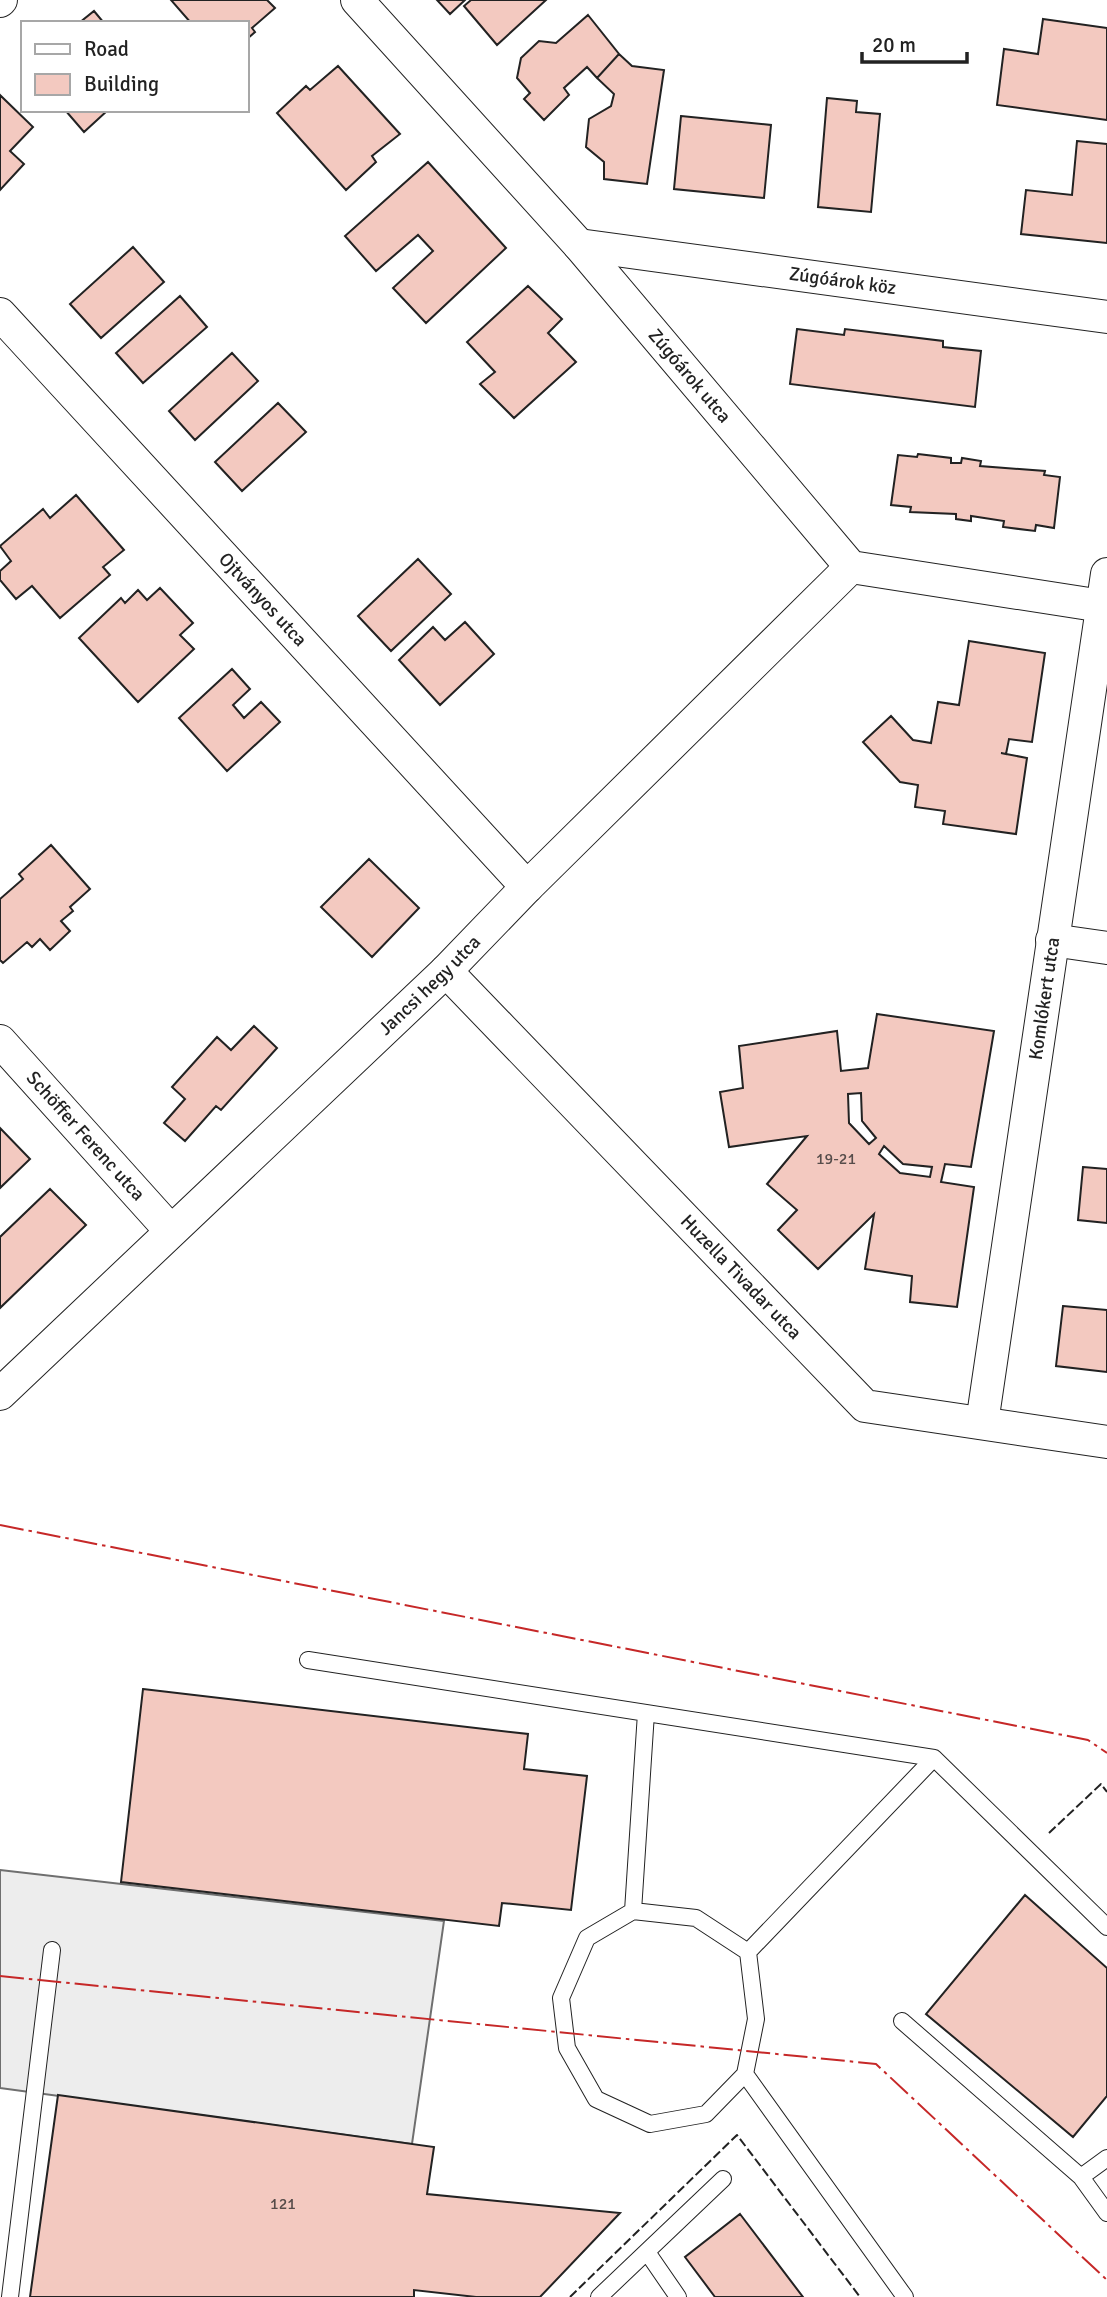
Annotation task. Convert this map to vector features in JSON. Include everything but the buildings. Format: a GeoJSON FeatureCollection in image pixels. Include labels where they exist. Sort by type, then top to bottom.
{"type":"FeatureCollection","features":[{"type":"Feature","properties":{"kind":"street","name":"Zúgóárok utca"},"geometry":{"type":"LineString","coordinates":[[357,0],[579,245],[851,567]]}},
{"type":"Feature","properties":{"kind":"street","name":"Zúgóárok köz"},"geometry":{"type":"LineString","coordinates":[[579,245],[1107,317]]}},
{"type":"Feature","properties":{"kind":"street","name":"Ojtványos utca"},"geometry":{"type":"LineString","coordinates":[[0,314],[527,887]]}},
{"type":"Feature","properties":{"kind":"street"},"geometry":{"type":"LineString","coordinates":[[851,567],[1102,606]]}},
{"type":"Feature","properties":{"kind":"street","name":"Jancsi hegy utca"},"geometry":{"type":"LineString","coordinates":[[0,1394],[446,971],[527,887],[851,567]]}},
{"type":"Feature","properties":{"kind":"street","name":"Komlókert utca"},"geometry":{"type":"LineString","coordinates":[[982,1423],[1107,574]]}},
{"type":"Feature","properties":{"kind":"street"},"geometry":{"type":"LineString","coordinates":[[1052,940],[1107,948]]}},
{"type":"Feature","properties":{"kind":"street","name":"Huzella Tivadar utca"},"geometry":{"type":"LineString","coordinates":[[446,971],[865,1406],[1107,1441]]}},
{"type":"Feature","properties":{"kind":"street","name":"Schöffer Ferenc utca"},"geometry":{"type":"LineString","coordinates":[[0,1041],[170,1230]]}},
{"type":"Feature","properties":{"kind":"lane"},"geometry":{"type":"LineString","coordinates":[[308,1660],[934,1758],[1107,1927]]}},
{"type":"Feature","properties":{"kind":"lane"},"geometry":{"type":"LineString","coordinates":[[633,1911],[646,1713]]}},
{"type":"Feature","properties":{"kind":"lane"},"geometry":{"type":"LineString","coordinates":[[748,1952],[695,1918],[633,1911],[587,1938],[561,1998],[567,2048],[596,2099],[650,2124],[706,2114],[745,2074],[755,2019],[748,1952],[934,1758]]}},
{"type":"Feature","properties":{"kind":"lane"},"geometry":{"type":"LineString","coordinates":[[10,2297],[52,1950]]}},
{"type":"Feature","properties":{"kind":"lane"},"geometry":{"type":"LineString","coordinates":[[902,2021],[1081,2177],[1107,2213]]}},
{"type":"Feature","properties":{"kind":"lane"},"geometry":{"type":"LineString","coordinates":[[745,2074],[905,2297]]}},
{"type":"Feature","properties":{"kind":"lane"},"geometry":{"type":"LineString","coordinates":[[1081,2177],[1107,2158]]}},
{"type":"Feature","properties":{"kind":"lane"},"geometry":{"type":"LineString","coordinates":[[599,2297],[723,2179]]}},
{"type":"Feature","properties":{"kind":"lane"},"geometry":{"type":"LineString","coordinates":[[646,2252],[678,2297]]}},
{"type":"Feature","properties":{"kind":"shaded area"},"geometry":{"type":"Polygon","coordinates":[[[0,1870],[444,1921],[412,2144],[0,2088],[0,1870]]]}},
{"type":"Feature","properties":{"kind":"fence"},"geometry":{"type":"LineString","coordinates":[[1049,1833],[1101,1784],[1107,1792]]}},
{"type":"Feature","properties":{"kind":"fence"},"geometry":{"type":"LineString","coordinates":[[570,2297],[737,2135],[860,2297]]}},
{"type":"Feature","properties":{"kind":"power"},"geometry":{"type":"LineString","coordinates":[[0,1525],[1088,1740],[1107,1753]]}},
{"type":"Feature","properties":{"kind":"power"},"geometry":{"type":"LineString","coordinates":[[0,1976],[876,2064],[1107,2280]]}}]}
